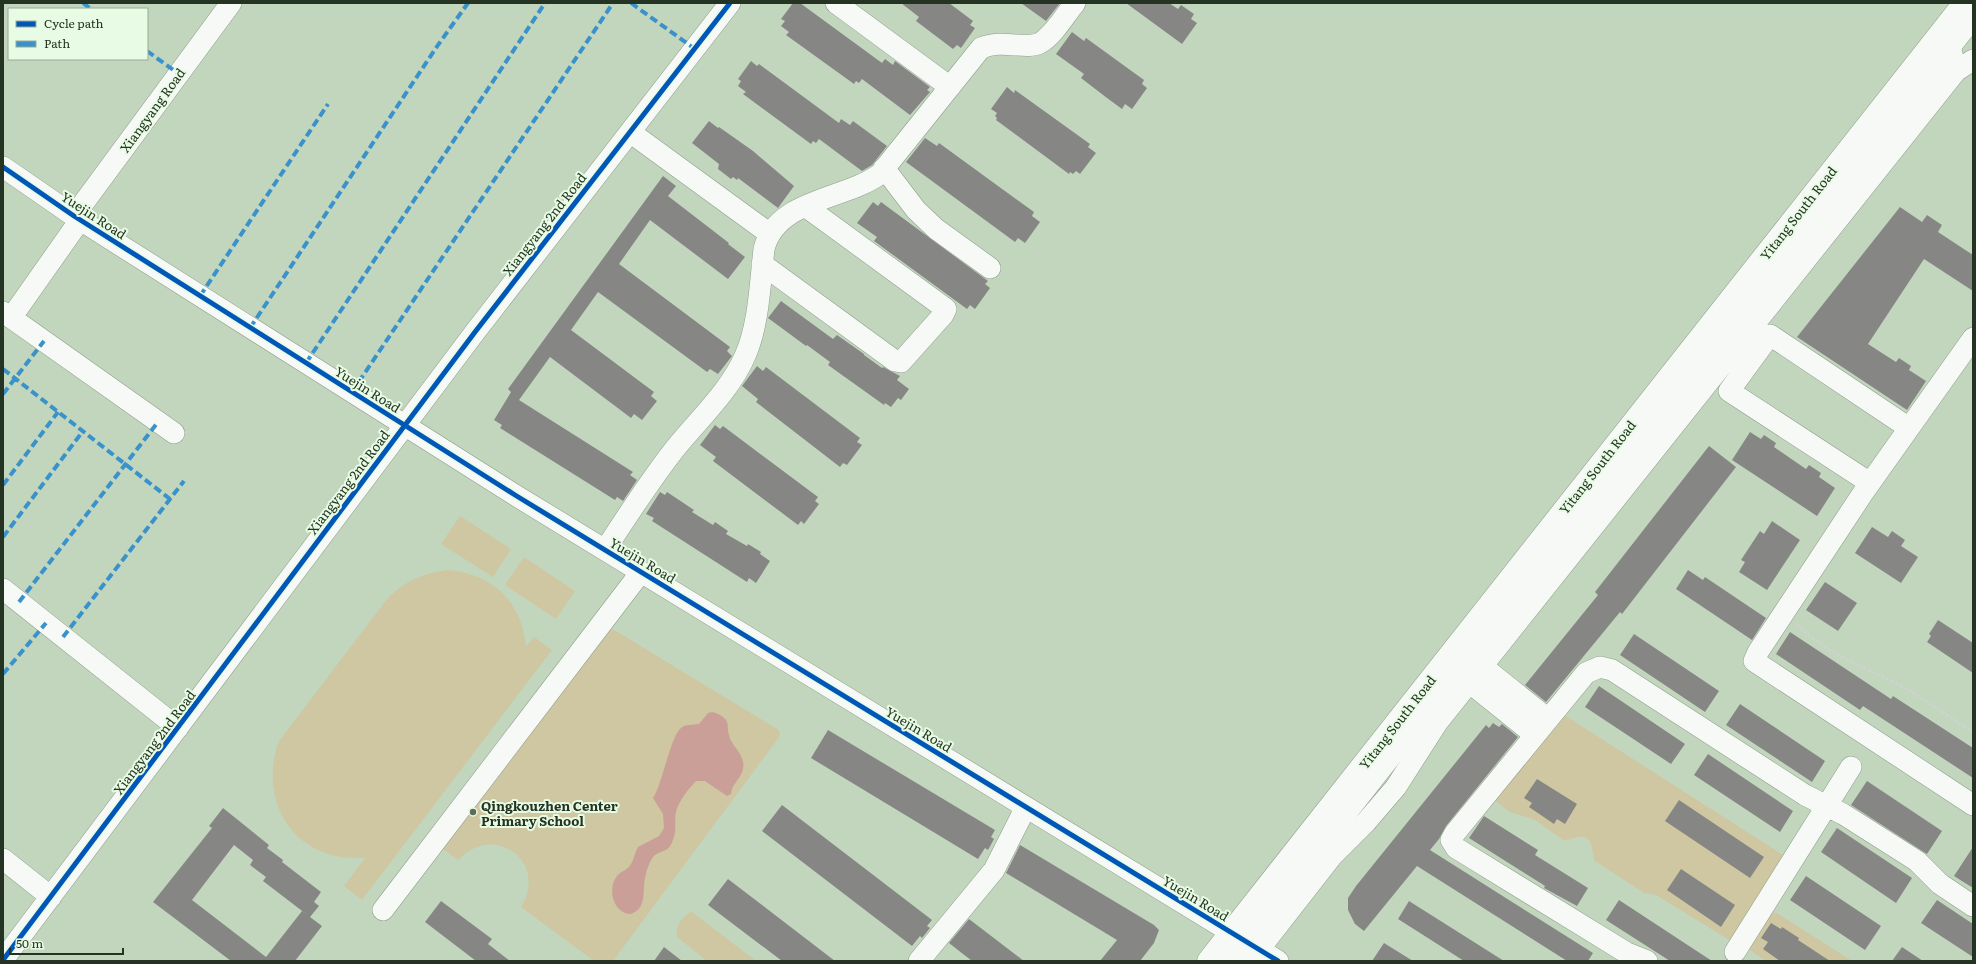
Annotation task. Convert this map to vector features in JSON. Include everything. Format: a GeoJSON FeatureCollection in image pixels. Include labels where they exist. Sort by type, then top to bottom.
{"type":"FeatureCollection","features":[{"type":"Feature","properties":{"kind":"main road","name":"Yitang South Road"},"geometry":{"type":"LineString","coordinates":[[1246,946],[1964,3]]}},
{"type":"Feature","properties":{"kind":"main road","name":"Yitang South Road"},"geometry":{"type":"LineString","coordinates":[[1246,946],[1734,351],[1950,46],[1973,17]]}},
{"type":"Feature","properties":{"kind":"main road"},"geometry":{"type":"LineString","coordinates":[[1208,961],[1246,946]]}},
{"type":"Feature","properties":{"kind":"main road"},"geometry":{"type":"LineString","coordinates":[[1229,961],[1246,946]]}},
{"type":"Feature","properties":{"kind":"street","name":"Xiangyang Road"},"geometry":{"type":"LineString","coordinates":[[7,315],[231,3]]}},
{"type":"Feature","properties":{"kind":"street","name":"Xiangyang 2nd Road"},"geometry":{"type":"LineString","coordinates":[[3,960],[404,425],[730,3]]}},
{"type":"Feature","properties":{"kind":"street"},"geometry":{"type":"LineString","coordinates":[[836,3],[950,87]]}},
{"type":"Feature","properties":{"kind":"street"},"geometry":{"type":"LineString","coordinates":[[605,550],[634,505],[674,450],[720,393],[744,358],[752,338],[766,240],[770,234],[790,215],[815,200],[857,188],[869,182],[884,168],[981,48],[990,44],[1001,43],[1031,45],[1039,43],[1048,37],[1075,3]]}},
{"type":"Feature","properties":{"kind":"street"},"geometry":{"type":"LineString","coordinates":[[1246,946],[1366,822],[1396,787],[1437,723],[1469,682],[1965,65],[1950,46]]}},
{"type":"Feature","properties":{"kind":"street"},"geometry":{"type":"LineString","coordinates":[[630,132],[770,234]]}},
{"type":"Feature","properties":{"kind":"street","name":"Yuejin Road"},"geometry":{"type":"LineString","coordinates":[[3,167],[77,218],[404,425],[605,550],[1026,807],[1246,946],[1278,961]]}},
{"type":"Feature","properties":{"kind":"street"},"geometry":{"type":"LineString","coordinates":[[884,168],[916,210],[936,229],[990,268]]}},
{"type":"Feature","properties":{"kind":"street"},"geometry":{"type":"LineString","coordinates":[[762,264],[895,361],[901,362],[943,315],[946,309],[805,206]]}},
{"type":"Feature","properties":{"kind":"street"},"geometry":{"type":"LineString","coordinates":[[7,315],[174,433]]}},
{"type":"Feature","properties":{"kind":"street"},"geometry":{"type":"LineString","coordinates":[[1734,351],[1770,335],[1909,428]]}},
{"type":"Feature","properties":{"kind":"street"},"geometry":{"type":"LineString","coordinates":[[1971,344],[1870,483],[1754,660],[1973,805]]}},
{"type":"Feature","properties":{"kind":"street"},"geometry":{"type":"LineString","coordinates":[[1734,351],[1729,391],[1870,483]]}},
{"type":"Feature","properties":{"kind":"street"},"geometry":{"type":"LineString","coordinates":[[383,910],[641,572]]}},
{"type":"Feature","properties":{"kind":"street"},"geometry":{"type":"LineString","coordinates":[[3,589],[178,728]]}},
{"type":"Feature","properties":{"kind":"street"},"geometry":{"type":"LineString","coordinates":[[1482,666],[1548,719]]}},
{"type":"Feature","properties":{"kind":"street"},"geometry":{"type":"LineString","coordinates":[[1647,961],[1626,953],[1463,852],[1452,844],[1451,840],[1455,833],[1548,719],[1586,673],[1592,669],[1605,668],[1612,670],[1805,795],[1827,806],[1917,861],[1940,884],[1973,906]]}},
{"type":"Feature","properties":{"kind":"street"},"geometry":{"type":"LineString","coordinates":[[1469,682],[1535,735]]}},
{"type":"Feature","properties":{"kind":"street"},"geometry":{"type":"LineString","coordinates":[[1735,952],[1851,767]]}},
{"type":"Feature","properties":{"kind":"street"},"geometry":{"type":"LineString","coordinates":[[919,961],[994,870],[1026,807]]}},
{"type":"Feature","properties":{"kind":"street"},"geometry":{"type":"LineString","coordinates":[[3,859],[51,897]]}},
{"type":"Feature","properties":{"kind":"path"},"geometry":{"type":"LineString","coordinates":[[1785,611],[1802,630],[1841,657],[1914,693],[1973,732]]}},
{"type":"Feature","properties":{"kind":"shaded area"},"geometry":{"type":"Polygon","coordinates":[[[460,516],[511,549],[493,577],[441,544],[460,516]]]}},
{"type":"Feature","properties":{"kind":"shaded area"},"geometry":{"type":"Polygon","coordinates":[[[524,557],[575,591],[556,619],[505,585],[524,557]]]}},
{"type":"Feature","properties":{"kind":"shaded area"},"geometry":{"type":"Polygon","coordinates":[[[448,570],[479,577],[491,584],[502,593],[511,604],[523,631],[526,647],[534,637],[552,650],[362,900],[344,886],[365,858],[341,857],[321,851],[305,842],[291,830],[275,797],[273,779],[274,760],[279,741],[387,599],[401,587],[415,579],[430,573],[448,570]]]}},
{"type":"Feature","properties":{"kind":"shaded area"},"geometry":{"type":"Polygon","coordinates":[[[611,628],[779,730],[780,736],[613,961],[594,961],[521,907],[528,890],[528,875],[523,862],[514,852],[501,846],[487,845],[472,849],[458,860],[439,846],[611,628]]]}},
{"type":"Feature","properties":{"kind":"shaded area"},"geometry":{"type":"Polygon","coordinates":[[[713,712],[724,718],[727,722],[730,739],[742,759],[742,772],[733,787],[731,794],[727,796],[705,781],[696,781],[690,787],[677,808],[675,815],[675,833],[671,844],[667,849],[655,855],[649,864],[640,907],[637,911],[631,914],[625,913],[616,905],[612,893],[612,887],[617,876],[630,866],[638,847],[659,836],[664,828],[663,814],[653,798],[660,783],[677,732],[687,725],[699,724],[708,713],[713,712]]]}},
{"type":"Feature","properties":{"kind":"shaded area"},"geometry":{"type":"Polygon","coordinates":[[[1561,713],[1783,855],[1731,941],[1656,895],[1644,893],[1595,861],[1590,841],[1584,837],[1563,840],[1535,820],[1510,812],[1494,800],[1561,713]]]}},
{"type":"Feature","properties":{"kind":"shaded area"},"geometry":{"type":"Polygon","coordinates":[[[692,912],[756,961],[707,961],[677,937],[678,925],[686,915],[692,912]]]}},
{"type":"Feature","properties":{"kind":"shaded area"},"geometry":{"type":"Polygon","coordinates":[[[1777,913],[1852,961],[1766,961],[1750,950],[1749,947],[1769,914],[1777,913]]]}},
{"type":"Feature","properties":{"kind":"building"},"geometry":{"type":"Polygon","coordinates":[[[793,3],[800,3],[882,63],[885,59],[893,65],[895,61],[930,87],[927,90],[930,92],[910,115],[862,79],[859,83],[856,81],[854,84],[786,35],[789,32],[781,26],[785,21],[781,19],[793,3]]]}},
{"type":"Feature","properties":{"kind":"building"},"geometry":{"type":"Polygon","coordinates":[[[901,3],[949,3],[973,21],[970,25],[975,28],[961,48],[957,45],[953,49],[916,21],[919,17],[901,3]]]}},
{"type":"Feature","properties":{"kind":"building"},"geometry":{"type":"Polygon","coordinates":[[[1021,3],[1060,3],[1046,21],[1021,3]]]}},
{"type":"Feature","properties":{"kind":"building"},"geometry":{"type":"Polygon","coordinates":[[[1126,3],[1169,3],[1178,9],[1181,5],[1194,14],[1191,19],[1197,23],[1182,44],[1126,3]]]}},
{"type":"Feature","properties":{"kind":"building"},"geometry":{"type":"Polygon","coordinates":[[[1072,32],[1084,41],[1086,38],[1144,80],[1142,84],[1147,88],[1132,109],[1125,104],[1122,109],[1081,78],[1084,74],[1056,54],[1072,32]]]}},
{"type":"Feature","properties":{"kind":"building"},"geometry":{"type":"Polygon","coordinates":[[[751,61],[757,66],[759,64],[839,123],[841,119],[850,125],[853,121],[887,146],[872,165],[862,171],[819,139],[816,143],[813,141],[811,144],[743,94],[746,92],[738,86],[741,81],[738,79],[751,61]]]}},
{"type":"Feature","properties":{"kind":"building"},"geometry":{"type":"Polygon","coordinates":[[[1007,87],[1014,93],[1015,90],[1090,144],[1088,147],[1096,153],[1080,174],[1076,171],[1073,174],[1070,172],[1069,174],[996,120],[997,118],[995,116],[997,113],[991,109],[1007,87]]]}},
{"type":"Feature","properties":{"kind":"building"},"geometry":{"type":"Polygon","coordinates":[[[709,121],[753,151],[794,186],[778,208],[738,178],[737,180],[733,177],[731,179],[718,169],[719,164],[692,143],[709,121]]]}},
{"type":"Feature","properties":{"kind":"building"},"geometry":{"type":"Polygon","coordinates":[[[925,138],[937,146],[939,143],[1034,212],[1032,216],[1040,222],[1025,243],[1018,238],[1015,242],[906,162],[925,138]]]}},
{"type":"Feature","properties":{"kind":"building"},"geometry":{"type":"Polygon","coordinates":[[[663,176],[676,186],[668,196],[745,257],[728,279],[650,220],[619,264],[730,347],[727,351],[732,356],[718,374],[710,369],[707,372],[598,292],[571,330],[654,392],[651,396],[657,401],[642,420],[634,414],[631,418],[550,357],[519,400],[633,472],[630,475],[637,480],[623,501],[617,497],[615,500],[500,428],[502,425],[494,420],[511,392],[508,389],[663,176]]]}},
{"type":"Feature","properties":{"kind":"building"},"geometry":{"type":"Polygon","coordinates":[[[873,202],[878,206],[881,202],[988,281],[985,284],[990,288],[975,309],[970,305],[967,309],[874,241],[877,237],[857,223],[873,202]]]}},
{"type":"Feature","properties":{"kind":"building"},"geometry":{"type":"Polygon","coordinates":[[[1900,207],[1922,222],[1927,215],[1942,225],[1938,232],[1973,255],[1973,291],[1924,259],[1868,344],[1896,362],[1899,358],[1911,366],[1909,370],[1926,381],[1907,410],[1797,337],[1900,207]]]}},
{"type":"Feature","properties":{"kind":"building"},"geometry":{"type":"Polygon","coordinates":[[[781,301],[833,339],[837,335],[882,368],[883,367],[900,376],[897,380],[909,389],[901,400],[898,398],[891,407],[885,403],[884,405],[828,365],[830,362],[768,318],[781,301]]]}},
{"type":"Feature","properties":{"kind":"building"},"geometry":{"type":"Polygon","coordinates":[[[757,366],[763,371],[766,367],[860,438],[857,442],[862,445],[847,465],[843,463],[840,467],[756,402],[758,399],[742,386],[757,366]]]}},
{"type":"Feature","properties":{"kind":"building"},"geometry":{"type":"Polygon","coordinates":[[[715,425],[720,429],[723,426],[818,497],[815,501],[819,504],[804,524],[801,521],[798,525],[713,461],[716,457],[700,445],[715,425]]]}},
{"type":"Feature","properties":{"kind":"building"},"geometry":{"type":"Polygon","coordinates":[[[1750,432],[1761,439],[1764,435],[1776,443],[1774,447],[1806,469],[1809,465],[1821,473],[1819,477],[1835,488],[1817,516],[1732,460],[1750,432]]]}},
{"type":"Feature","properties":{"kind":"building"},"geometry":{"type":"Polygon","coordinates":[[[1709,446],[1736,467],[1622,614],[1620,612],[1546,702],[1525,685],[1598,595],[1595,592],[1709,446]]]}},
{"type":"Feature","properties":{"kind":"building"},"geometry":{"type":"Polygon","coordinates":[[[660,492],[665,495],[667,492],[694,510],[692,512],[713,525],[715,522],[728,531],[726,534],[761,552],[760,554],[770,561],[756,583],[749,578],[747,582],[652,521],[654,518],[646,514],[660,492]]]}},
{"type":"Feature","properties":{"kind":"building"},"geometry":{"type":"Polygon","coordinates":[[[1772,521],[1800,540],[1767,590],[1739,572],[1745,562],[1741,560],[1760,531],[1764,534],[1772,521]]]}},
{"type":"Feature","properties":{"kind":"building"},"geometry":{"type":"Polygon","coordinates":[[[1872,527],[1888,537],[1892,531],[1905,540],[1901,546],[1918,557],[1901,583],[1855,553],[1872,527]]]}},
{"type":"Feature","properties":{"kind":"building"},"geometry":{"type":"Polygon","coordinates":[[[1688,570],[1703,580],[1705,577],[1766,618],[1752,640],[1676,589],[1688,570]]]}},
{"type":"Feature","properties":{"kind":"building"},"geometry":{"type":"Polygon","coordinates":[[[1825,582],[1857,603],[1838,631],[1806,610],[1825,582]]]}},
{"type":"Feature","properties":{"kind":"building"},"geometry":{"type":"Polygon","coordinates":[[[1938,620],[1973,643],[1973,673],[1927,642],[1931,636],[1929,634],[1938,620]]]}},
{"type":"Feature","properties":{"kind":"building"},"geometry":{"type":"Polygon","coordinates":[[[1790,632],[1891,699],[1893,696],[1973,748],[1973,778],[1863,706],[1860,710],[1776,654],[1790,632]]]}},
{"type":"Feature","properties":{"kind":"building"},"geometry":{"type":"Polygon","coordinates":[[[1634,634],[1719,691],[1705,712],[1620,655],[1634,634]]]}},
{"type":"Feature","properties":{"kind":"building"},"geometry":{"type":"Polygon","coordinates":[[[1599,686],[1685,744],[1671,764],[1585,707],[1599,686]]]}},
{"type":"Feature","properties":{"kind":"building"},"geometry":{"type":"Polygon","coordinates":[[[1740,704],[1825,761],[1812,782],[1726,725],[1740,704]]]}},
{"type":"Feature","properties":{"kind":"building"},"geometry":{"type":"Polygon","coordinates":[[[1493,723],[1499,727],[1502,724],[1518,737],[1446,826],[1439,839],[1430,850],[1593,953],[1588,961],[1567,961],[1417,866],[1364,931],[1355,924],[1348,910],[1348,898],[1356,886],[1486,725],[1489,728],[1493,723]]]}},
{"type":"Feature","properties":{"kind":"building"},"geometry":{"type":"Polygon","coordinates":[[[828,730],[995,830],[991,837],[994,839],[988,850],[985,848],[978,859],[811,758],[828,730]]]}},
{"type":"Feature","properties":{"kind":"building"},"geometry":{"type":"Polygon","coordinates":[[[1708,754],[1793,811],[1780,832],[1694,775],[1708,754]]]}},
{"type":"Feature","properties":{"kind":"building"},"geometry":{"type":"Polygon","coordinates":[[[1537,779],[1577,804],[1565,824],[1557,819],[1554,824],[1529,807],[1532,803],[1524,798],[1537,779]]]}},
{"type":"Feature","properties":{"kind":"building"},"geometry":{"type":"Polygon","coordinates":[[[1867,781],[1942,831],[1927,854],[1851,805],[1867,781]]]}},
{"type":"Feature","properties":{"kind":"building"},"geometry":{"type":"Polygon","coordinates":[[[1679,800],[1764,857],[1750,878],[1665,821],[1679,800]]]}},
{"type":"Feature","properties":{"kind":"building"},"geometry":{"type":"Polygon","coordinates":[[[782,805],[932,920],[927,926],[930,928],[922,938],[920,936],[912,946],[762,831],[782,805]]]}},
{"type":"Feature","properties":{"kind":"building"},"geometry":{"type":"Polygon","coordinates":[[[223,808],[269,845],[267,848],[283,860],[282,862],[321,892],[314,902],[319,906],[310,917],[322,926],[295,961],[231,961],[153,902],[212,828],[209,826],[223,808]],[[234,845],[192,900],[266,957],[302,911],[310,917],[263,881],[266,877],[250,865],[253,860],[234,845]]]}},
{"type":"Feature","properties":{"kind":"building"},"geometry":{"type":"Polygon","coordinates":[[[1484,816],[1538,850],[1535,855],[1588,888],[1577,906],[1544,888],[1545,886],[1542,884],[1469,838],[1484,816]]]}},
{"type":"Feature","properties":{"kind":"building"},"geometry":{"type":"Polygon","coordinates":[[[1837,828],[1912,878],[1896,903],[1821,852],[1837,828]]]}},
{"type":"Feature","properties":{"kind":"building"},"geometry":{"type":"Polygon","coordinates":[[[1020,845],[1154,925],[1159,930],[1154,943],[1140,961],[1100,961],[1117,940],[1006,873],[1020,845]]]}},
{"type":"Feature","properties":{"kind":"building"},"geometry":{"type":"Polygon","coordinates":[[[1973,847],[1973,888],[1954,876],[1973,847]]]}},
{"type":"Feature","properties":{"kind":"building"},"geometry":{"type":"Polygon","coordinates":[[[1681,869],[1735,905],[1721,927],[1667,890],[1681,869]]]}},
{"type":"Feature","properties":{"kind":"building"},"geometry":{"type":"Polygon","coordinates":[[[1806,876],[1881,926],[1865,950],[1790,900],[1806,876]]]}},
{"type":"Feature","properties":{"kind":"building"},"geometry":{"type":"Polygon","coordinates":[[[728,879],[835,961],[782,961],[708,905],[728,879]]]}},
{"type":"Feature","properties":{"kind":"building"},"geometry":{"type":"Polygon","coordinates":[[[1619,900],[1712,961],[1670,961],[1606,920],[1619,900]]]}},
{"type":"Feature","properties":{"kind":"building"},"geometry":{"type":"Polygon","coordinates":[[[1937,900],[1973,924],[1973,957],[1921,923],[1937,900]]]}},
{"type":"Feature","properties":{"kind":"building"},"geometry":{"type":"Polygon","coordinates":[[[441,901],[492,939],[488,944],[510,961],[476,961],[425,922],[441,901]]]}},
{"type":"Feature","properties":{"kind":"building"},"geometry":{"type":"Polygon","coordinates":[[[1409,901],[1504,961],[1464,961],[1398,919],[1409,901]]]}},
{"type":"Feature","properties":{"kind":"building"},"geometry":{"type":"Polygon","coordinates":[[[969,919],[1024,961],[972,961],[949,943],[969,919]]]}},
{"type":"Feature","properties":{"kind":"building"},"geometry":{"type":"Polygon","coordinates":[[[1771,923],[1781,929],[1782,927],[1799,938],[1798,940],[1830,961],[1780,961],[1763,949],[1768,942],[1761,938],[1771,923]]]}},
{"type":"Feature","properties":{"kind":"building"},"geometry":{"type":"Polygon","coordinates":[[[1384,943],[1413,961],[1372,961],[1384,943]]]}},
{"type":"Feature","properties":{"kind":"building"},"geometry":{"type":"Polygon","coordinates":[[[664,947],[682,961],[654,961],[664,947]]]}},
{"type":"Feature","properties":{"kind":"building"},"geometry":{"type":"Polygon","coordinates":[[[1902,947],[1923,961],[1892,961],[1902,947]]]}},
{"type":"Feature","properties":{"kind":"marked path"},"geometry":{"type":"LineString","coordinates":[[83,3],[90,8]]}},
{"type":"Feature","properties":{"kind":"marked path"},"geometry":{"type":"LineString","coordinates":[[250,328],[438,45],[468,3]]}},
{"type":"Feature","properties":{"kind":"marked path"},"geometry":{"type":"LineString","coordinates":[[306,363],[545,3]]}},
{"type":"Feature","properties":{"kind":"marked path"},"geometry":{"type":"LineString","coordinates":[[352,392],[613,3]]}},
{"type":"Feature","properties":{"kind":"marked path"},"geometry":{"type":"LineString","coordinates":[[631,3],[695,49]]}},
{"type":"Feature","properties":{"kind":"marked path"},"geometry":{"type":"LineString","coordinates":[[148,52],[179,74]]}},
{"type":"Feature","properties":{"kind":"marked path"},"geometry":{"type":"LineString","coordinates":[[200,296],[328,104]]}},
{"type":"Feature","properties":{"kind":"marked path"},"geometry":{"type":"LineString","coordinates":[[3,394],[44,341]]}},
{"type":"Feature","properties":{"kind":"marked path"},"geometry":{"type":"LineString","coordinates":[[3,369],[170,499]]}},
{"type":"Feature","properties":{"kind":"marked path"},"geometry":{"type":"LineString","coordinates":[[3,485],[58,412]]}},
{"type":"Feature","properties":{"kind":"marked path"},"geometry":{"type":"LineString","coordinates":[[19,602],[158,422]]}},
{"type":"Feature","properties":{"kind":"marked path"},"geometry":{"type":"LineString","coordinates":[[3,537],[83,431]]}},
{"type":"Feature","properties":{"kind":"marked path"},"geometry":{"type":"LineString","coordinates":[[63,637],[184,481]]}},
{"type":"Feature","properties":{"kind":"marked path"},"geometry":{"type":"LineString","coordinates":[[3,674],[46,623]]}},
{"type":"Feature","properties":{"kind":"cycle path"},"geometry":{"type":"LineString","coordinates":[[3,960],[475,332],[730,3]]}},
{"type":"Feature","properties":{"kind":"cycle path"},"geometry":{"type":"LineString","coordinates":[[3,167],[74,216],[515,495],[1278,961]]}},
{"type":"Feature","properties":{"kind":"place","name":"Qingkouzhen Center Primary School"},"geometry":{"type":"Point","coordinates":[473,812]}}]}
